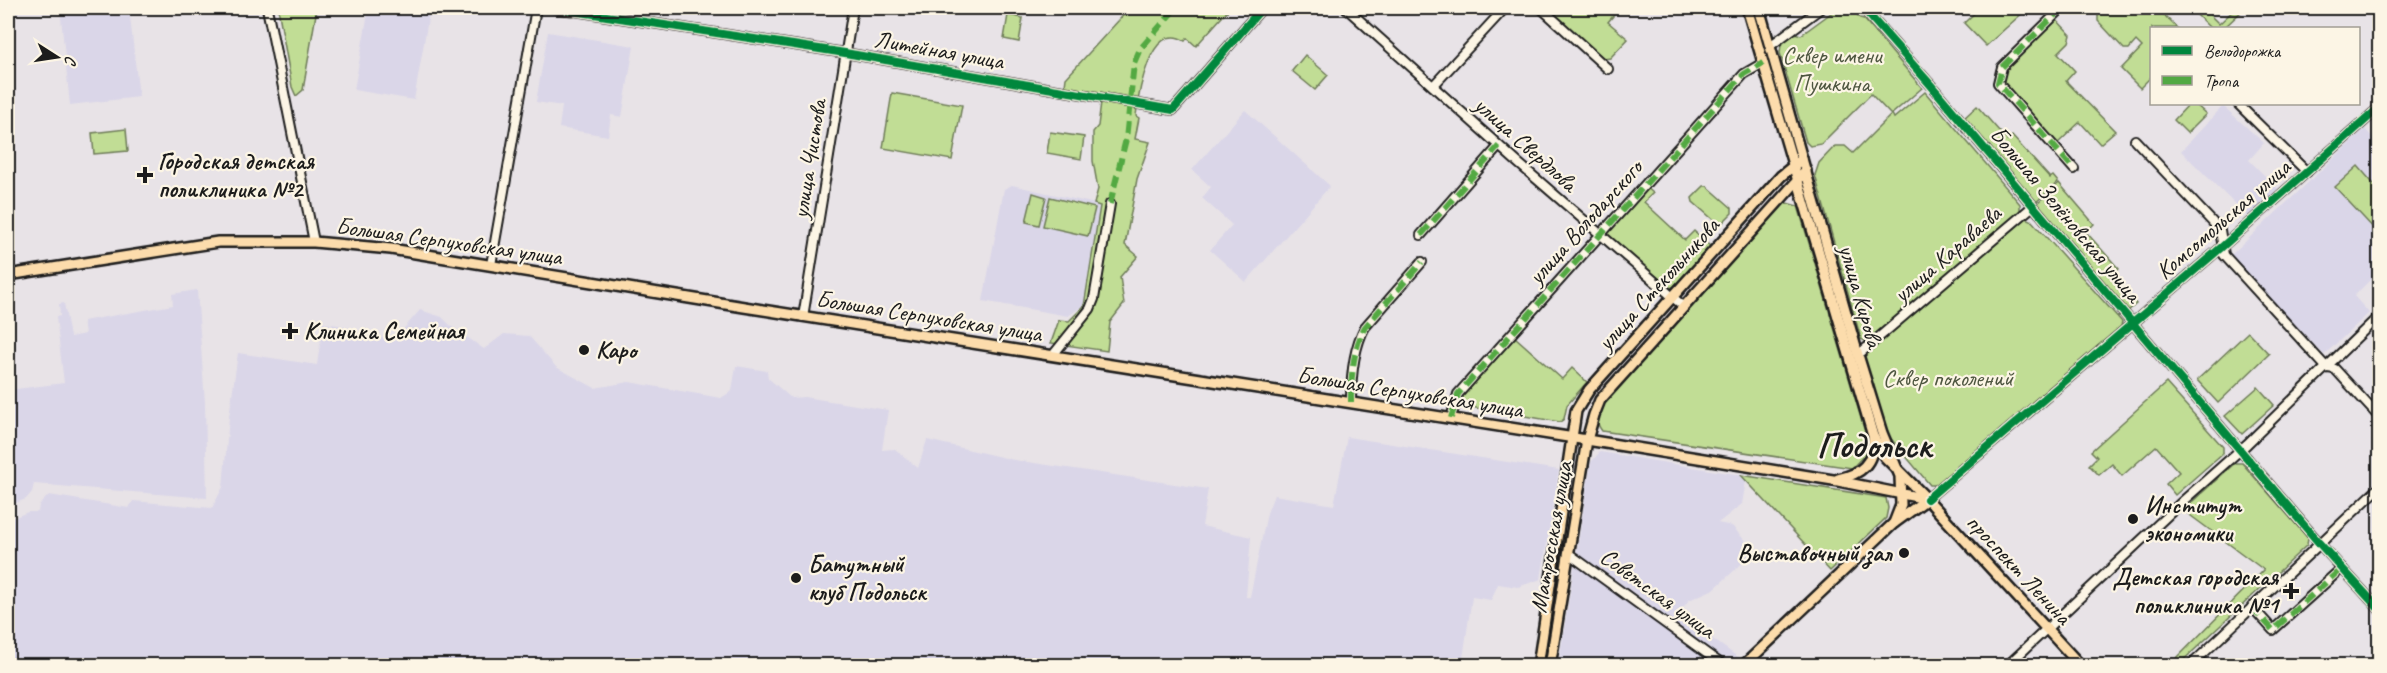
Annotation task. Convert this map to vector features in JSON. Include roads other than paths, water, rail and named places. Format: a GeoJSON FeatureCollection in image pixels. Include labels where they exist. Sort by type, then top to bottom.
{"type":"FeatureCollection","features":[{"type":"Feature","properties":{"kind":"main road","name":"улица Кирова"},"geometry":{"type":"LineString","coordinates":[[1747,8],[1873,436],[1885,457],[1898,469]]}},
{"type":"Feature","properties":{"kind":"main road","name":"улица Кирова"},"geometry":{"type":"LineString","coordinates":[[1759,8],[1858,355],[1882,433],[1898,469]]}},
{"type":"Feature","properties":{"kind":"main road"},"geometry":{"type":"LineString","coordinates":[[1759,52],[1770,46]]}},
{"type":"Feature","properties":{"kind":"main road"},"geometry":{"type":"LineString","coordinates":[[1797,182],[1802,159]]}},
{"type":"Feature","properties":{"kind":"main road","name":"улица Стекольникова"},"geometry":{"type":"LineString","coordinates":[[1571,438],[1576,411],[1589,390],[1792,166],[1802,159]]}},
{"type":"Feature","properties":{"kind":"main road","name":"улица Стекольникова"},"geometry":{"type":"LineString","coordinates":[[1594,415],[1600,400],[1806,171]]}},
{"type":"Feature","properties":{"kind":"main road","name":"Большая Серпуховская улица"},"geometry":{"type":"LineString","coordinates":[[11,273],[218,242],[314,242],[391,249],[1833,480],[1928,500]]}},
{"type":"Feature","properties":{"kind":"main road","name":"Матросская улица"},"geometry":{"type":"LineString","coordinates":[[1550,666],[1587,440],[1594,415]]}},
{"type":"Feature","properties":{"kind":"main road"},"geometry":{"type":"LineString","coordinates":[[1833,480],[1853,476],[1860,471],[1874,452],[1873,436]]}},
{"type":"Feature","properties":{"kind":"main road","name":"Матросская улица"},"geometry":{"type":"LineString","coordinates":[[1538,666],[1571,438]]}},
{"type":"Feature","properties":{"kind":"main road"},"geometry":{"type":"LineString","coordinates":[[1894,524],[1899,514],[1901,493],[1898,469]]}},
{"type":"Feature","properties":{"kind":"main road","name":"проспект Ленина"},"geometry":{"type":"LineString","coordinates":[[1898,469],[2082,666]]}},
{"type":"Feature","properties":{"kind":"main road"},"geometry":{"type":"LineString","coordinates":[[1743,666],[1894,524],[1928,500]]}},
{"type":"Feature","properties":{"kind":"street"},"geometry":{"type":"LineString","coordinates":[[267,8],[314,242]]}},
{"type":"Feature","properties":{"kind":"street"},"geometry":{"type":"LineString","coordinates":[[491,265],[536,8]]}},
{"type":"Feature","properties":{"kind":"street","name":"Литейная улица"},"geometry":{"type":"LineString","coordinates":[[555,8],[846,54],[1173,110],[1262,8]]}},
{"type":"Feature","properties":{"kind":"street","name":"улица Чистова"},"geometry":{"type":"LineString","coordinates":[[803,316],[853,8]]}},
{"type":"Feature","properties":{"kind":"street","name":"улица Свердлова"},"geometry":{"type":"LineString","coordinates":[[1346,8],[1356,11],[1499,146],[1683,306]]}},
{"type":"Feature","properties":{"kind":"street"},"geometry":{"type":"LineString","coordinates":[[1433,86],[1504,8]]}},
{"type":"Feature","properties":{"kind":"street"},"geometry":{"type":"LineString","coordinates":[[1541,8],[1608,69]]}},
{"type":"Feature","properties":{"kind":"street"},"geometry":{"type":"LineString","coordinates":[[1770,46],[1821,8]]}},
{"type":"Feature","properties":{"kind":"street","name":"Большая Зелёновская улица"},"geometry":{"type":"LineString","coordinates":[[1863,8],[2319,543],[2379,610]]}},
{"type":"Feature","properties":{"kind":"street"},"geometry":{"type":"LineString","coordinates":[[2062,8],[2001,67],[1998,83],[2074,169]]}},
{"type":"Feature","properties":{"kind":"street","name":"улица Володарского"},"geometry":{"type":"LineString","coordinates":[[1451,418],[1458,394],[1744,74],[1763,63]]}},
{"type":"Feature","properties":{"kind":"street"},"geometry":{"type":"LineString","coordinates":[[2239,105],[2307,172]]}},
{"type":"Feature","properties":{"kind":"street","name":"Комсомольская улица"},"geometry":{"type":"LineString","coordinates":[[1928,500],[2223,246],[2379,107]]}},
{"type":"Feature","properties":{"kind":"street"},"geometry":{"type":"LineString","coordinates":[[2135,140],[2220,230],[2224,255],[2327,368],[2335,369],[2379,418]]}},
{"type":"Feature","properties":{"kind":"street"},"geometry":{"type":"LineString","coordinates":[[1421,235],[1499,146]]}},
{"type":"Feature","properties":{"kind":"street"},"geometry":{"type":"LineString","coordinates":[[1053,355],[1090,309],[1094,298],[1110,204]]}},
{"type":"Feature","properties":{"kind":"street","name":"улица Караваева"},"geometry":{"type":"LineString","coordinates":[[1858,355],[2033,206]]}},
{"type":"Feature","properties":{"kind":"street"},"geometry":{"type":"LineString","coordinates":[[1351,402],[1352,377],[1359,338],[1365,327],[1422,262]]}},
{"type":"Feature","properties":{"kind":"street"},"geometry":{"type":"LineString","coordinates":[[8,268],[11,273]]}},
{"type":"Feature","properties":{"kind":"street"},"geometry":{"type":"LineString","coordinates":[[2007,666],[2184,500],[2241,450],[2379,315]]}},
{"type":"Feature","properties":{"kind":"street"},"geometry":{"type":"LineString","coordinates":[[2190,666],[2379,487]]}},
{"type":"Feature","properties":{"kind":"street","name":"Советская улица"},"geometry":{"type":"LineString","coordinates":[[1568,554],[1724,666]]}},
{"type":"Feature","properties":{"kind":"street"},"geometry":{"type":"LineString","coordinates":[[2252,607],[2273,630],[2342,568]]}},
{"type":"Feature","properties":{"kind":"place","name":"Городская детская поликлиника №2"},"geometry":{"type":"Point","coordinates":[145,175]}},
{"type":"Feature","properties":{"kind":"place","name":"Клиника Семейная"},"geometry":{"type":"Point","coordinates":[290,331]}},
{"type":"Feature","properties":{"kind":"place","name":"Каро"},"geometry":{"type":"Point","coordinates":[584,350]}},
{"type":"Feature","properties":{"kind":"place","name":"Институт экономики"},"geometry":{"type":"Point","coordinates":[2133,519]}},
{"type":"Feature","properties":{"kind":"place","name":"Выставочный зал"},"geometry":{"type":"Point","coordinates":[1904,553]}},
{"type":"Feature","properties":{"kind":"place","name":"Батутный клуб Подольск"},"geometry":{"type":"Point","coordinates":[796,578]}},
{"type":"Feature","properties":{"kind":"place","name":"Детская городская поликлиника №1"},"geometry":{"type":"Point","coordinates":[2291,591]}},
{"type":"Feature","properties":{"kind":"district","name":"Подольск"},"geometry":{"type":"Point","coordinates":[1874,444]}},
{"type":"Feature","properties":{"kind":"park label","name":"Сквер имени Пушкина"},"geometry":{"type":"Point","coordinates":[1832,69]}},
{"type":"Feature","properties":{"kind":"park label","name":"Сквер поколений"},"geometry":{"type":"Point","coordinates":[1948,378]}}]}
